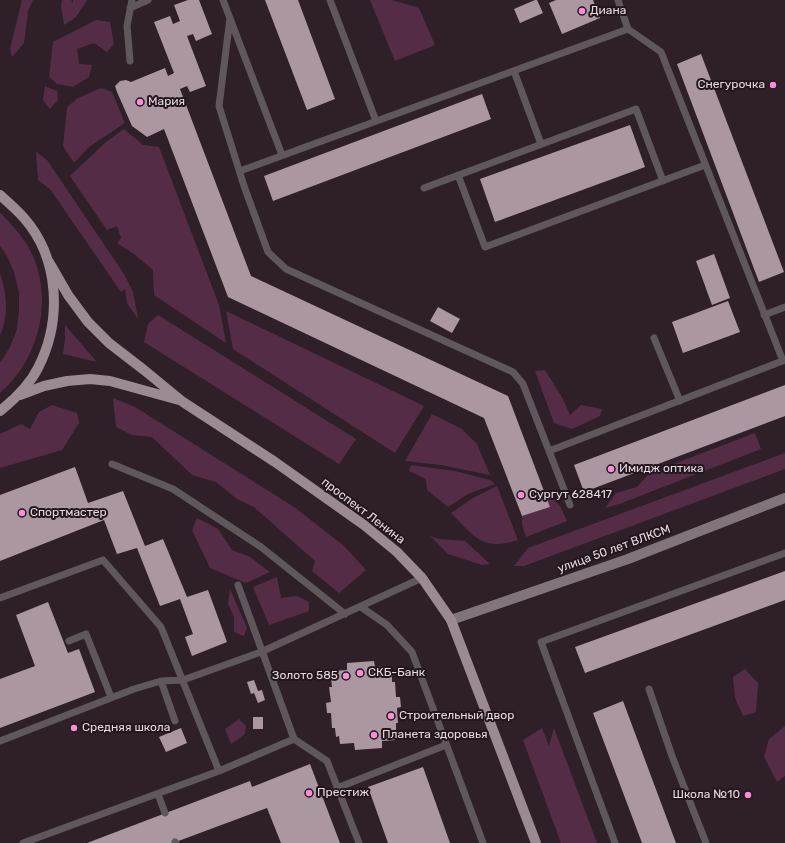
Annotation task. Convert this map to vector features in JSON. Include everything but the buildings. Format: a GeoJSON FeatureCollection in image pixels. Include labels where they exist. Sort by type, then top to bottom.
{"type":"FeatureCollection","features":[{"type":"Feature","properties":{"kind":"main road"},"geometry":{"type":"LineString","coordinates":[[0,195],[25,219],[40,242],[49,262],[55,294],[54,318],[50,338],[38,369],[20,394],[0,411]]}},
{"type":"Feature","properties":{"kind":"main road","name":"проспект Ленина"},"geometry":{"type":"LineString","coordinates":[[49,262],[68,295],[88,322],[109,344],[183,402],[275,462],[364,525],[397,552],[422,578],[451,620],[536,843]]}},
{"type":"Feature","properties":{"kind":"main road","name":"проспект Ленина"},"geometry":{"type":"LineString","coordinates":[[20,394],[44,386],[67,381],[90,379],[110,381],[183,402]]}},
{"type":"Feature","properties":{"kind":"main road","name":"улица 50 лет ВЛКСМ"},"geometry":{"type":"LineString","coordinates":[[451,620],[628,559],[785,498]]}},
{"type":"Feature","properties":{"kind":"lane"},"geometry":{"type":"LineString","coordinates":[[130,61],[127,26],[132,0]]}},
{"type":"Feature","properties":{"kind":"lane"},"geometry":{"type":"LineString","coordinates":[[130,8],[148,0]]}},
{"type":"Feature","properties":{"kind":"lane"},"geometry":{"type":"LineString","coordinates":[[223,0],[282,155]]}},
{"type":"Feature","properties":{"kind":"lane"},"geometry":{"type":"LineString","coordinates":[[330,0],[376,121]]}},
{"type":"Feature","properties":{"kind":"lane"},"geometry":{"type":"LineString","coordinates":[[549,451],[784,361],[764,315],[661,52],[628,29],[618,0]]}},
{"type":"Feature","properties":{"kind":"lane"},"geometry":{"type":"LineString","coordinates":[[230,18],[219,106],[268,252],[286,269],[513,372],[523,384],[570,505]]}},
{"type":"Feature","properties":{"kind":"lane"},"geometry":{"type":"LineString","coordinates":[[240,171],[628,29]]}},
{"type":"Feature","properties":{"kind":"lane"},"geometry":{"type":"LineString","coordinates":[[514,71],[541,144]]}},
{"type":"Feature","properties":{"kind":"lane"},"geometry":{"type":"LineString","coordinates":[[424,188],[636,109],[663,181]]}},
{"type":"Feature","properties":{"kind":"lane"},"geometry":{"type":"LineString","coordinates":[[458,175],[485,247],[705,165]]}},
{"type":"Feature","properties":{"kind":"lane"},"geometry":{"type":"LineString","coordinates":[[764,315],[785,308]]}},
{"type":"Feature","properties":{"kind":"lane"},"geometry":{"type":"LineString","coordinates":[[654,338],[680,401]]}},
{"type":"Feature","properties":{"kind":"lane"},"geometry":{"type":"LineString","coordinates":[[112,464],[173,489],[261,547],[345,614]]}},
{"type":"Feature","properties":{"kind":"lane"},"geometry":{"type":"LineString","coordinates":[[615,843],[540,642],[785,554]]}},
{"type":"Feature","properties":{"kind":"lane"},"geometry":{"type":"LineString","coordinates":[[0,598],[103,560],[161,627],[219,771]]}},
{"type":"Feature","properties":{"kind":"lane"},"geometry":{"type":"LineString","coordinates":[[0,741],[134,689],[161,681],[183,680],[261,652],[422,578]]}},
{"type":"Feature","properties":{"kind":"lane"},"geometry":{"type":"LineString","coordinates":[[238,585],[261,652],[294,739],[327,761],[359,843]]}},
{"type":"Feature","properties":{"kind":"lane"},"geometry":{"type":"LineString","coordinates":[[360,607],[388,625],[412,652],[483,843]]}},
{"type":"Feature","properties":{"kind":"lane"},"geometry":{"type":"LineString","coordinates":[[69,641],[86,634],[111,697]]}},
{"type":"Feature","properties":{"kind":"lane"},"geometry":{"type":"LineString","coordinates":[[161,681],[175,721]]}},
{"type":"Feature","properties":{"kind":"lane"},"geometry":{"type":"LineString","coordinates":[[649,689],[672,756],[706,843]]}},
{"type":"Feature","properties":{"kind":"lane"},"geometry":{"type":"LineString","coordinates":[[23,843],[219,771],[294,739]]}},
{"type":"Feature","properties":{"kind":"lane"},"geometry":{"type":"LineString","coordinates":[[337,788],[446,745]]}},
{"type":"Feature","properties":{"kind":"lane"},"geometry":{"type":"LineString","coordinates":[[158,794],[165,813]]}},
{"type":"Feature","properties":{"kind":"shaded area"},"geometry":{"type":"Polygon","coordinates":[[[22,0],[33,0],[28,11],[24,43],[12,57],[10,49],[22,0]]]}},
{"type":"Feature","properties":{"kind":"shaded area"},"geometry":{"type":"Polygon","coordinates":[[[62,0],[71,0],[73,3],[73,0],[87,0],[76,17],[64,25],[61,5],[62,0]]]}},
{"type":"Feature","properties":{"kind":"shaded area"},"geometry":{"type":"Polygon","coordinates":[[[370,0],[392,0],[419,8],[435,45],[395,61],[370,0]]]}},
{"type":"Feature","properties":{"kind":"shaded area"},"geometry":{"type":"Polygon","coordinates":[[[96,20],[110,22],[114,44],[107,52],[94,43],[77,49],[79,64],[92,65],[89,77],[73,87],[57,84],[49,77],[53,42],[96,20]]]}},
{"type":"Feature","properties":{"kind":"shaded area"},"geometry":{"type":"Polygon","coordinates":[[[45,86],[57,91],[58,100],[50,109],[43,100],[45,86]]]}},
{"type":"Feature","properties":{"kind":"shaded area"},"geometry":{"type":"Polygon","coordinates":[[[101,88],[112,92],[125,123],[89,147],[74,163],[63,146],[67,107],[78,98],[101,88]]]}},
{"type":"Feature","properties":{"kind":"shaded area"},"geometry":{"type":"Polygon","coordinates":[[[124,129],[143,145],[159,147],[219,305],[226,343],[154,295],[153,270],[134,254],[117,243],[121,238],[117,226],[107,230],[70,176],[106,142],[124,129]]]}},
{"type":"Feature","properties":{"kind":"shaded area"},"geometry":{"type":"Polygon","coordinates":[[[36,152],[47,160],[124,274],[133,292],[138,319],[127,303],[125,289],[121,292],[50,189],[38,180],[36,152]]]}},
{"type":"Feature","properties":{"kind":"shaded area"},"geometry":{"type":"Polygon","coordinates":[[[0,213],[14,227],[26,243],[35,262],[40,282],[42,302],[40,322],[35,342],[26,361],[14,378],[0,393],[0,363],[10,347],[17,329],[19,292],[14,272],[7,256],[0,246],[0,213]]]}},
{"type":"Feature","properties":{"kind":"shaded area"},"geometry":{"type":"Polygon","coordinates":[[[0,274],[4,289],[6,312],[0,335],[0,274]]]}},
{"type":"Feature","properties":{"kind":"shaded area"},"geometry":{"type":"Polygon","coordinates":[[[226,311],[424,406],[395,453],[233,349],[226,311]]]}},
{"type":"Feature","properties":{"kind":"shaded area"},"geometry":{"type":"Polygon","coordinates":[[[158,315],[356,439],[339,464],[144,342],[148,324],[158,315]]]}},
{"type":"Feature","properties":{"kind":"shaded area"},"geometry":{"type":"Polygon","coordinates":[[[65,325],[97,362],[63,354],[65,325]]]}},
{"type":"Feature","properties":{"kind":"shaded area"},"geometry":{"type":"Polygon","coordinates":[[[545,370],[563,399],[570,415],[581,405],[602,409],[600,416],[572,429],[554,423],[535,371],[545,370]]]}},
{"type":"Feature","properties":{"kind":"shaded area"},"geometry":{"type":"Polygon","coordinates":[[[113,398],[135,407],[294,507],[344,546],[366,570],[339,593],[312,571],[315,561],[254,507],[237,499],[216,482],[192,475],[152,437],[132,435],[116,427],[113,398]]]}},
{"type":"Feature","properties":{"kind":"shaded area"},"geometry":{"type":"Polygon","coordinates":[[[52,405],[77,413],[79,423],[62,450],[0,468],[0,434],[21,424],[30,429],[39,412],[52,405]]]}},
{"type":"Feature","properties":{"kind":"shaded area"},"geometry":{"type":"Polygon","coordinates":[[[432,414],[462,429],[477,444],[490,475],[441,465],[405,461],[432,414]]]}},
{"type":"Feature","properties":{"kind":"shaded area"},"geometry":{"type":"Polygon","coordinates":[[[755,433],[761,449],[622,503],[605,508],[616,493],[637,487],[650,473],[755,433]]]}},
{"type":"Feature","properties":{"kind":"shaded area"},"geometry":{"type":"Polygon","coordinates":[[[785,453],[785,469],[524,566],[514,566],[528,548],[785,453]]]}},
{"type":"Feature","properties":{"kind":"shaded area"},"geometry":{"type":"Polygon","coordinates":[[[411,465],[455,471],[490,480],[495,484],[468,494],[448,507],[427,490],[426,479],[409,471],[411,465]]]}},
{"type":"Feature","properties":{"kind":"shaded area"},"geometry":{"type":"Polygon","coordinates":[[[497,486],[518,540],[496,544],[480,540],[466,529],[451,513],[473,498],[497,486]]]}},
{"type":"Feature","properties":{"kind":"shaded area"},"geometry":{"type":"Polygon","coordinates":[[[546,497],[553,497],[561,508],[567,521],[526,537],[522,525],[522,516],[550,507],[546,497]]]}},
{"type":"Feature","properties":{"kind":"shaded area"},"geometry":{"type":"Polygon","coordinates":[[[197,518],[218,529],[232,550],[250,557],[270,572],[246,583],[210,568],[192,530],[197,518]]]}},
{"type":"Feature","properties":{"kind":"shaded area"},"geometry":{"type":"Polygon","coordinates":[[[430,536],[439,539],[465,541],[490,564],[482,565],[448,554],[430,536]]]}},
{"type":"Feature","properties":{"kind":"shaded area"},"geometry":{"type":"Polygon","coordinates":[[[277,577],[281,598],[297,596],[309,602],[309,611],[269,625],[253,587],[277,577]]]}},
{"type":"Feature","properties":{"kind":"shaded area"},"geometry":{"type":"Polygon","coordinates":[[[230,589],[247,628],[244,636],[234,632],[234,617],[228,604],[230,589]]]}},
{"type":"Feature","properties":{"kind":"shaded area"},"geometry":{"type":"Polygon","coordinates":[[[745,669],[758,683],[756,712],[743,716],[735,698],[733,677],[745,669]]]}},
{"type":"Feature","properties":{"kind":"shaded area"},"geometry":{"type":"Polygon","coordinates":[[[239,719],[246,726],[245,734],[231,744],[225,729],[239,719]]]}},
{"type":"Feature","properties":{"kind":"shaded area"},"geometry":{"type":"Polygon","coordinates":[[[785,726],[785,776],[777,782],[764,757],[769,739],[785,726]]]}},
{"type":"Feature","properties":{"kind":"shaded area"},"geometry":{"type":"Polygon","coordinates":[[[542,728],[549,746],[554,728],[597,843],[561,843],[523,740],[542,728]]]}},
{"type":"Feature","properties":{"kind":"place","name":"Диана"},"geometry":{"type":"Point","coordinates":[582,11]}},
{"type":"Feature","properties":{"kind":"place","name":"Снегурочка"},"geometry":{"type":"Point","coordinates":[773,85]}},
{"type":"Feature","properties":{"kind":"place","name":"Мария"},"geometry":{"type":"Point","coordinates":[140,102]}},
{"type":"Feature","properties":{"kind":"place","name":"Имидж оптика"},"geometry":{"type":"Point","coordinates":[611,469]}},
{"type":"Feature","properties":{"kind":"place","name":"Сургут 628417"},"geometry":{"type":"Point","coordinates":[521,495]}},
{"type":"Feature","properties":{"kind":"place","name":"Спортмастер"},"geometry":{"type":"Point","coordinates":[22,513]}},
{"type":"Feature","properties":{"kind":"place","name":"СКБ-Банк"},"geometry":{"type":"Point","coordinates":[360,673]}},
{"type":"Feature","properties":{"kind":"place","name":"Золото 585"},"geometry":{"type":"Point","coordinates":[346,676]}},
{"type":"Feature","properties":{"kind":"place","name":"Строительный двор"},"geometry":{"type":"Point","coordinates":[391,716]}},
{"type":"Feature","properties":{"kind":"place","name":"Средняя школа"},"geometry":{"type":"Point","coordinates":[74,728]}},
{"type":"Feature","properties":{"kind":"place","name":"Планета здоровья"},"geometry":{"type":"Point","coordinates":[374,735]}},
{"type":"Feature","properties":{"kind":"place","name":"Престиж"},"geometry":{"type":"Point","coordinates":[309,793]}},
{"type":"Feature","properties":{"kind":"place","name":"Школа №10"},"geometry":{"type":"Point","coordinates":[748,795]}}]}
